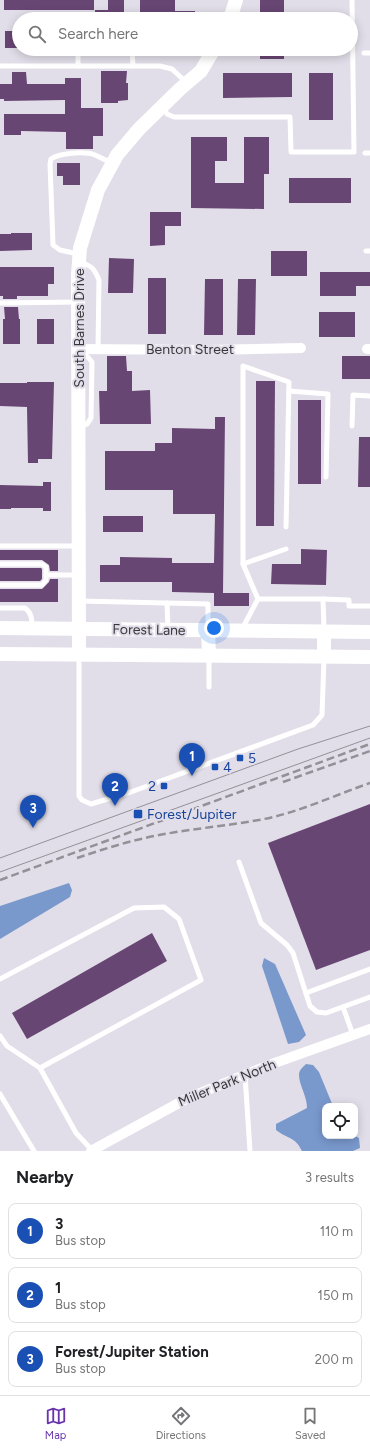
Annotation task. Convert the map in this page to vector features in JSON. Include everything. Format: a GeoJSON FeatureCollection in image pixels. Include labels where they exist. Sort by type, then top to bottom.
{"type":"FeatureCollection","features":[{"type":"Feature","properties":{"kind":"main road"},"geometry":{"type":"LineString","coordinates":[[232,12],[236,0]]}},
{"type":"Feature","properties":{"kind":"main road","name":"South Barnes Drive"},"geometry":{"type":"LineString","coordinates":[[79,654],[78,302],[80,248],[98,190],[117,155],[139,129],[201,71],[210,56]]}},
{"type":"Feature","properties":{"kind":"main road","name":"Forest Lane"},"geometry":{"type":"LineString","coordinates":[[0,628],[370,632]]}},
{"type":"Feature","properties":{"kind":"main road"},"geometry":{"type":"LineString","coordinates":[[208,631],[209,655]]}},
{"type":"Feature","properties":{"kind":"main road"},"geometry":{"type":"LineString","coordinates":[[324,632],[324,656]]}},
{"type":"Feature","properties":{"kind":"main road","name":"Forest Lane"},"geometry":{"type":"LineString","coordinates":[[0,654],[370,657]]}},
{"type":"Feature","properties":{"kind":"street","name":"Benton Street"},"geometry":{"type":"LineString","coordinates":[[78,352],[98,349],[207,350],[301,348]]}},
{"type":"Feature","properties":{"kind":"street","name":"Miller Park North"},"geometry":{"type":"LineString","coordinates":[[92,1151],[188,1098],[245,1075],[370,1029]]}},
{"type":"Feature","properties":{"kind":"lane"},"geometry":{"type":"LineString","coordinates":[[352,0],[352,12]]}},
{"type":"Feature","properties":{"kind":"lane"},"geometry":{"type":"LineString","coordinates":[[364,53],[370,53]]}},
{"type":"Feature","properties":{"kind":"lane"},"geometry":{"type":"LineString","coordinates":[[78,56],[78,66]]}},
{"type":"Feature","properties":{"kind":"lane"},"geometry":{"type":"LineString","coordinates":[[132,56],[133,66]]}},
{"type":"Feature","properties":{"kind":"lane"},"geometry":{"type":"LineString","coordinates":[[163,106],[167,114],[174,117],[290,118],[290,152],[354,152],[353,56]]}},
{"type":"Feature","properties":{"kind":"lane"},"geometry":{"type":"LineString","coordinates":[[0,66],[160,66],[172,69],[187,83]]}},
{"type":"Feature","properties":{"kind":"lane"},"geometry":{"type":"LineString","coordinates":[[98,349],[99,280],[95,271],[89,265],[79,258],[53,246],[50,164],[51,159],[58,155],[84,153],[94,154],[112,164]]}},
{"type":"Feature","properties":{"kind":"lane"},"geometry":{"type":"LineString","coordinates":[[0,303],[78,302]]}},
{"type":"Feature","properties":{"kind":"lane"},"geometry":{"type":"LineString","coordinates":[[258,599],[243,564],[244,366],[289,382],[286,527]]}},
{"type":"Feature","properties":{"kind":"lane"},"geometry":{"type":"LineString","coordinates":[[289,391],[328,394],[326,477]]}},
{"type":"Feature","properties":{"kind":"lane"},"geometry":{"type":"LineString","coordinates":[[352,426],[353,395],[370,396]]}},
{"type":"Feature","properties":{"kind":"lane"},"geometry":{"type":"LineString","coordinates":[[0,546],[79,546]]}},
{"type":"Feature","properties":{"kind":"lane"},"geometry":{"type":"LineString","coordinates":[[243,564],[286,549]]}},
{"type":"Feature","properties":{"kind":"lane"},"geometry":{"type":"LineString","coordinates":[[0,564],[42,564],[46,567],[46,580],[42,585],[0,585]]}},
{"type":"Feature","properties":{"kind":"lane"},"geometry":{"type":"LineString","coordinates":[[46,575],[79,575]]}},
{"type":"Feature","properties":{"kind":"lane"},"geometry":{"type":"LineString","coordinates":[[258,599],[350,600],[349,606],[370,606]]}},
{"type":"Feature","properties":{"kind":"lane"},"geometry":{"type":"LineString","coordinates":[[241,631],[258,599]]}},
{"type":"Feature","properties":{"kind":"lane"},"geometry":{"type":"LineString","coordinates":[[323,600],[324,632]]}},
{"type":"Feature","properties":{"kind":"lane"},"geometry":{"type":"LineString","coordinates":[[80,601],[208,604],[208,631]]}},
{"type":"Feature","properties":{"kind":"lane"},"geometry":{"type":"LineString","coordinates":[[167,604],[168,631]]}},
{"type":"Feature","properties":{"kind":"lane"},"geometry":{"type":"LineString","coordinates":[[0,608],[25,608],[31,615],[32,628]]}},
{"type":"Feature","properties":{"kind":"lane"},"geometry":{"type":"LineString","coordinates":[[79,654],[79,796],[86,802],[97,803],[313,725],[322,715],[324,656]]}},
{"type":"Feature","properties":{"kind":"lane"},"geometry":{"type":"LineString","coordinates":[[209,655],[209,687]]}},
{"type":"Feature","properties":{"kind":"lane"},"geometry":{"type":"LineString","coordinates":[[239,862],[261,923],[287,945],[293,953],[310,1006],[317,1012],[326,1013],[370,997]]}},
{"type":"Feature","properties":{"kind":"lane"},"geometry":{"type":"LineString","coordinates":[[0,979],[134,908],[164,907],[179,919],[201,980],[40,1068]]}},
{"type":"Feature","properties":{"kind":"lane"},"geometry":{"type":"LineString","coordinates":[[306,993],[370,969]]}},
{"type":"Feature","properties":{"kind":"lane"},"geometry":{"type":"LineString","coordinates":[[343,1007],[353,1035]]}},
{"type":"Feature","properties":{"kind":"lane"},"geometry":{"type":"LineString","coordinates":[[0,1036],[7,1046],[40,1068],[76,1133],[92,1151]]}},
{"type":"Feature","properties":{"kind":"lane"},"geometry":{"type":"LineString","coordinates":[[245,1075],[250,1151]]}},
{"type":"Feature","properties":{"kind":"lane"},"geometry":{"type":"LineString","coordinates":[[0,1094],[34,1151]]}},
{"type":"Feature","properties":{"kind":"water"},"geometry":{"type":"Polygon","coordinates":[[[69,883],[72,890],[70,897],[0,939],[0,906],[69,883]]]}},
{"type":"Feature","properties":{"kind":"water"},"geometry":{"type":"Polygon","coordinates":[[[264,958],[275,964],[306,1035],[299,1042],[288,1044],[262,966],[264,958]]]}},
{"type":"Feature","properties":{"kind":"water"},"geometry":{"type":"Polygon","coordinates":[[[306,1064],[313,1065],[319,1072],[332,1103],[322,1103],[322,1139],[358,1139],[358,1138],[360,1148],[353,1151],[302,1151],[294,1140],[276,1130],[276,1124],[307,1108],[306,1099],[300,1083],[300,1070],[306,1064]]]}},
{"type":"Feature","properties":{"kind":"building"},"geometry":{"type":"Polygon","coordinates":[[[4,0],[94,0],[94,10],[4,10],[4,0]]]}},
{"type":"Feature","properties":{"kind":"building"},"geometry":{"type":"Polygon","coordinates":[[[108,0],[124,0],[124,12],[95,12],[95,10],[108,10],[108,0]]]}},
{"type":"Feature","properties":{"kind":"building"},"geometry":{"type":"Polygon","coordinates":[[[140,0],[175,0],[175,11],[195,11],[195,12],[140,12],[140,0]]]}},
{"type":"Feature","properties":{"kind":"building"},"geometry":{"type":"Polygon","coordinates":[[[260,0],[284,0],[284,12],[260,12],[260,0]]]}},
{"type":"Feature","properties":{"kind":"building"},"geometry":{"type":"Polygon","coordinates":[[[5,31],[12,31],[12,48],[5,48],[5,31]]]}},
{"type":"Feature","properties":{"kind":"building"},"geometry":{"type":"Polygon","coordinates":[[[260,56],[284,56],[284,59],[260,59],[260,56]]]}},
{"type":"Feature","properties":{"kind":"building"},"geometry":{"type":"Polygon","coordinates":[[[101,71],[127,71],[126,83],[128,83],[128,100],[118,101],[118,103],[101,103],[101,71]]]}},
{"type":"Feature","properties":{"kind":"building"},"geometry":{"type":"Polygon","coordinates":[[[12,72],[26,72],[27,84],[65,84],[65,78],[81,78],[81,108],[103,108],[103,136],[93,136],[93,149],[66,149],[66,132],[21,131],[21,135],[4,135],[4,114],[65,114],[65,100],[4,101],[4,99],[0,99],[0,84],[12,84],[12,72]]]}},
{"type":"Feature","properties":{"kind":"building"},"geometry":{"type":"Polygon","coordinates":[[[223,73],[292,73],[292,97],[223,98],[223,73]]]}},
{"type":"Feature","properties":{"kind":"building"},"geometry":{"type":"Polygon","coordinates":[[[309,73],[333,73],[333,120],[309,120],[309,73]]]}},
{"type":"Feature","properties":{"kind":"building"},"geometry":{"type":"Polygon","coordinates":[[[191,137],[227,137],[227,161],[215,161],[215,183],[244,183],[244,137],[269,137],[269,174],[264,174],[264,209],[191,208],[191,137]]]}},
{"type":"Feature","properties":{"kind":"building"},"geometry":{"type":"Polygon","coordinates":[[[57,163],[80,163],[80,185],[63,185],[63,176],[57,176],[57,163]]]}},
{"type":"Feature","properties":{"kind":"building"},"geometry":{"type":"Polygon","coordinates":[[[289,178],[351,178],[351,203],[289,203],[289,178]]]}},
{"type":"Feature","properties":{"kind":"building"},"geometry":{"type":"Polygon","coordinates":[[[150,212],[181,212],[181,226],[165,226],[165,245],[150,246],[150,212]]]}},
{"type":"Feature","properties":{"kind":"building"},"geometry":{"type":"Polygon","coordinates":[[[32,233],[32,250],[0,251],[0,234],[32,233]]]}},
{"type":"Feature","properties":{"kind":"building"},"geometry":{"type":"Polygon","coordinates":[[[271,251],[307,251],[307,276],[271,276],[271,251]]]}},
{"type":"Feature","properties":{"kind":"building"},"geometry":{"type":"Polygon","coordinates":[[[109,258],[134,259],[133,293],[108,293],[109,258]]]}},
{"type":"Feature","properties":{"kind":"building"},"geometry":{"type":"Polygon","coordinates":[[[0,267],[54,267],[54,284],[48,284],[48,296],[17,296],[17,299],[3,299],[3,296],[0,296],[0,267]]]}},
{"type":"Feature","properties":{"kind":"building"},"geometry":{"type":"Polygon","coordinates":[[[320,272],[370,272],[370,286],[356,286],[356,296],[320,296],[320,272]]]}},
{"type":"Feature","properties":{"kind":"building"},"geometry":{"type":"Polygon","coordinates":[[[148,278],[166,278],[166,334],[148,334],[148,278]]]}},
{"type":"Feature","properties":{"kind":"building"},"geometry":{"type":"Polygon","coordinates":[[[205,279],[223,279],[223,335],[204,335],[205,279]]]}},
{"type":"Feature","properties":{"kind":"building"},"geometry":{"type":"Polygon","coordinates":[[[238,279],[256,279],[255,335],[237,335],[238,279]]]}},
{"type":"Feature","properties":{"kind":"building"},"geometry":{"type":"Polygon","coordinates":[[[4,307],[18,307],[20,319],[20,344],[3,344],[3,319],[5,319],[4,307]]]}},
{"type":"Feature","properties":{"kind":"building"},"geometry":{"type":"Polygon","coordinates":[[[319,312],[355,312],[355,337],[319,337],[319,312]]]}},
{"type":"Feature","properties":{"kind":"building"},"geometry":{"type":"Polygon","coordinates":[[[37,319],[54,319],[54,344],[37,344],[37,319]]]}},
{"type":"Feature","properties":{"kind":"building"},"geometry":{"type":"Polygon","coordinates":[[[107,356],[126,356],[127,371],[132,371],[132,391],[150,390],[151,424],[100,424],[99,391],[107,391],[107,356]]]}},
{"type":"Feature","properties":{"kind":"building"},"geometry":{"type":"Polygon","coordinates":[[[342,356],[370,356],[370,379],[342,379],[342,356]]]}},
{"type":"Feature","properties":{"kind":"building"},"geometry":{"type":"Polygon","coordinates":[[[256,381],[275,381],[274,526],[256,526],[256,381]]]}},
{"type":"Feature","properties":{"kind":"building"},"geometry":{"type":"Polygon","coordinates":[[[54,382],[52,459],[38,459],[38,463],[28,463],[27,407],[0,406],[0,383],[54,382]]]}},
{"type":"Feature","properties":{"kind":"building"},"geometry":{"type":"Polygon","coordinates":[[[298,400],[321,400],[321,484],[298,484],[298,400]]]}},
{"type":"Feature","properties":{"kind":"building"},"geometry":{"type":"Polygon","coordinates":[[[215,417],[225,417],[223,593],[249,593],[249,606],[214,606],[214,593],[172,592],[172,582],[100,582],[100,565],[120,565],[120,557],[172,558],[172,563],[214,563],[215,514],[173,514],[173,490],[105,490],[105,451],[155,451],[155,443],[172,443],[172,428],[215,429],[215,417]]]}},
{"type":"Feature","properties":{"kind":"building"},"geometry":{"type":"Polygon","coordinates":[[[359,437],[370,437],[370,487],[358,487],[359,437]]]}},
{"type":"Feature","properties":{"kind":"building"},"geometry":{"type":"Polygon","coordinates":[[[43,482],[51,482],[51,511],[43,511],[43,508],[0,509],[0,485],[43,486],[43,482]]]}},
{"type":"Feature","properties":{"kind":"building"},"geometry":{"type":"Polygon","coordinates":[[[103,516],[143,516],[143,532],[103,532],[103,516]]]}},
{"type":"Feature","properties":{"kind":"building"},"geometry":{"type":"Polygon","coordinates":[[[301,549],[327,550],[326,585],[271,584],[272,564],[301,564],[301,549]]]}},
{"type":"Feature","properties":{"kind":"building"},"geometry":{"type":"Polygon","coordinates":[[[0,550],[58,550],[58,571],[50,571],[49,565],[42,560],[0,560],[0,550]]]}},
{"type":"Feature","properties":{"kind":"building"},"geometry":{"type":"Polygon","coordinates":[[[0,568],[41,568],[42,579],[40,581],[0,581],[0,568]]]}},
{"type":"Feature","properties":{"kind":"building"},"geometry":{"type":"Polygon","coordinates":[[[50,579],[58,579],[58,602],[0,602],[0,589],[42,589],[50,579]]]}},
{"type":"Feature","properties":{"kind":"building"},"geometry":{"type":"Polygon","coordinates":[[[370,804],[370,950],[316,970],[268,843],[370,804]]]}},
{"type":"Feature","properties":{"kind":"building"},"geometry":{"type":"Polygon","coordinates":[[[152,933],[167,961],[27,1039],[12,1013],[152,933]]]}},
{"type":"Feature","properties":{"kind":"tram line"},"geometry":{"type":"LineString","coordinates":[[0,858],[298,749],[370,726]]}},
{"type":"Feature","properties":{"kind":"tram line"},"geometry":{"type":"LineString","coordinates":[[0,872],[370,738]]}},
{"type":"Feature","properties":{"kind":"railway"},"geometry":{"type":"LineString","coordinates":[[0,880],[370,744]]}},
{"type":"Feature","properties":{"kind":"railway"},"geometry":{"type":"LineString","coordinates":[[283,782],[370,751]]}},
{"type":"Feature","properties":{"kind":"railway"},"geometry":{"type":"LineString","coordinates":[[77,858],[117,845],[156,836],[187,830],[249,822],[277,816],[304,808],[370,783]]}},
{"type":"Feature","properties":{"kind":"place","name":"5"},"geometry":{"type":"Point","coordinates":[240,758]}},
{"type":"Feature","properties":{"kind":"place","name":"4"},"geometry":{"type":"Point","coordinates":[215,767]}},
{"type":"Feature","properties":{"kind":"place","name":"3"},"geometry":{"type":"Point","coordinates":[192,776]}},
{"type":"Feature","properties":{"kind":"place","name":"2"},"geometry":{"type":"Point","coordinates":[164,786]}},
{"type":"Feature","properties":{"kind":"place","name":"1"},"geometry":{"type":"Point","coordinates":[115,806]}},
{"type":"Feature","properties":{"kind":"place","name":"Forest/Jupiter"},"geometry":{"type":"Point","coordinates":[138,814]}},
{"type":"Feature","properties":{"kind":"place","name":"Forest/Jupiter Station"},"geometry":{"type":"Point","coordinates":[33,828]}}]}
